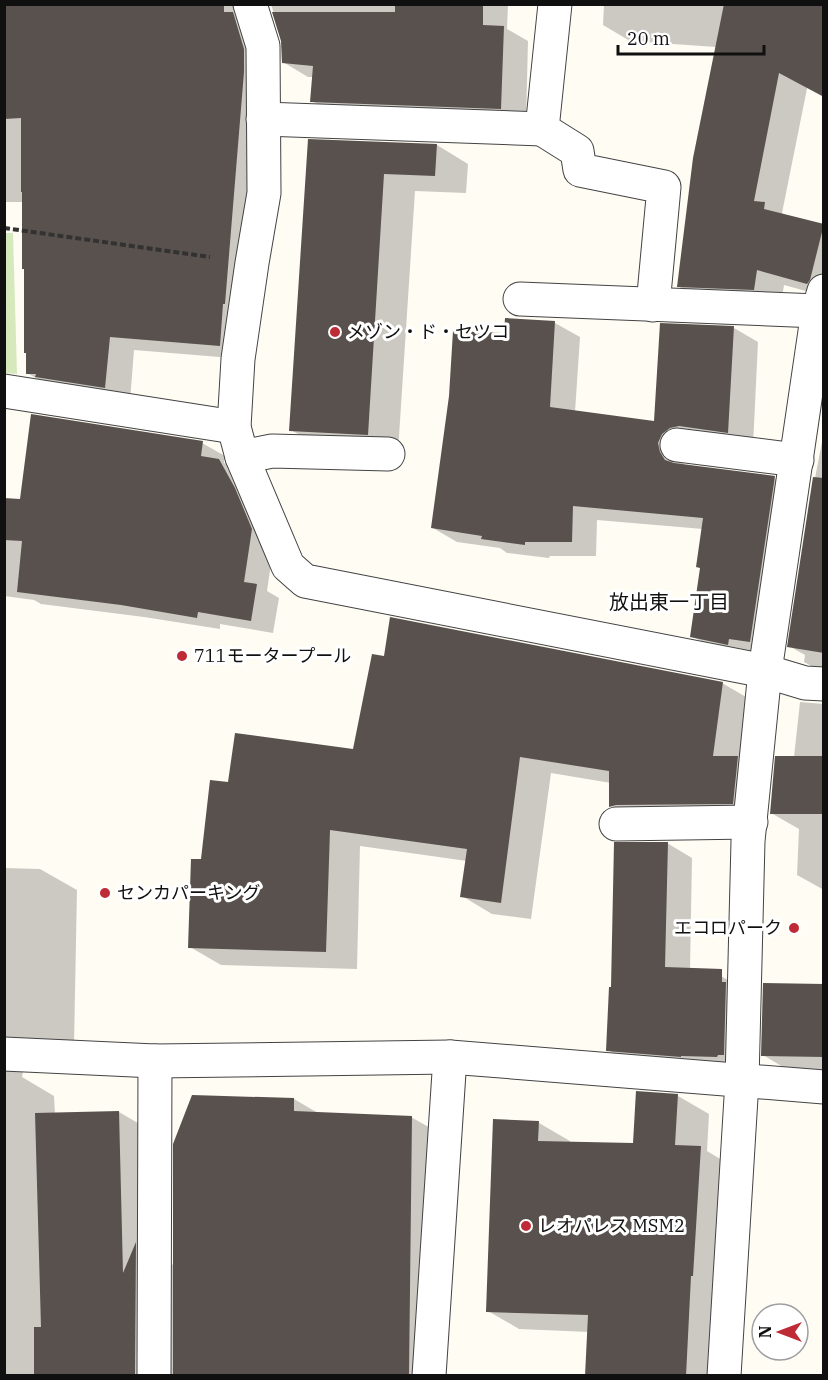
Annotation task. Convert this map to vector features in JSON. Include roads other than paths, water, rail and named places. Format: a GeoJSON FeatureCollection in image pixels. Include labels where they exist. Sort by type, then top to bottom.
{"type":"FeatureCollection","features":[{"type":"Feature","properties":{"kind":"street"},"geometry":{"type":"LineString","coordinates":[[259,4],[250,5],[263,46],[264,193],[238,359],[238,442],[288,566],[305,581],[765,671],[805,683],[824,684]]}},
{"type":"Feature","properties":{"kind":"street"},"geometry":{"type":"LineString","coordinates":[[543,129],[555,4]]}},
{"type":"Feature","properties":{"kind":"street"},"geometry":{"type":"LineString","coordinates":[[263,119],[543,129],[577,151],[580,170],[664,187],[653,305]]}},
{"type":"Feature","properties":{"kind":"street"},"geometry":{"type":"LineString","coordinates":[[520,299],[653,305],[821,301],[765,671],[749,832],[742,1081],[724,1376]]}},
{"type":"Feature","properties":{"kind":"street"},"geometry":{"type":"LineString","coordinates":[[4,392],[272,450],[388,454]]}},
{"type":"Feature","properties":{"kind":"street"},"geometry":{"type":"LineString","coordinates":[[677,444],[796,460]]}},
{"type":"Feature","properties":{"kind":"street"},"geometry":{"type":"LineString","coordinates":[[616,824],[749,832]]}},
{"type":"Feature","properties":{"kind":"street"},"geometry":{"type":"LineString","coordinates":[[4,1054],[155,1061],[450,1057],[824,1087]]}},
{"type":"Feature","properties":{"kind":"street"},"geometry":{"type":"LineString","coordinates":[[429,1376],[450,1057]]}},
{"type":"Feature","properties":{"kind":"street"},"geometry":{"type":"LineString","coordinates":[[154,1376],[155,1061]]}},
{"type":"Feature","properties":{"kind":"place","name":"メゾン・ド・セツコ"},"geometry":{"type":"Point","coordinates":[335,332]}},
{"type":"Feature","properties":{"kind":"place","name":"711モータープール"},"geometry":{"type":"Point","coordinates":[182,656]}},
{"type":"Feature","properties":{"kind":"place","name":"センカパーキング"},"geometry":{"type":"Point","coordinates":[105,893]}},
{"type":"Feature","properties":{"kind":"place","name":"エコロパーク"},"geometry":{"type":"Point","coordinates":[794,928]}},
{"type":"Feature","properties":{"kind":"place","name":"レオパレス MSM2"},"geometry":{"type":"Point","coordinates":[526,1226]}},
{"type":"Feature","properties":{"kind":"district","name":"放出東一丁目"},"geometry":{"type":"Point","coordinates":[669,602]}}]}
